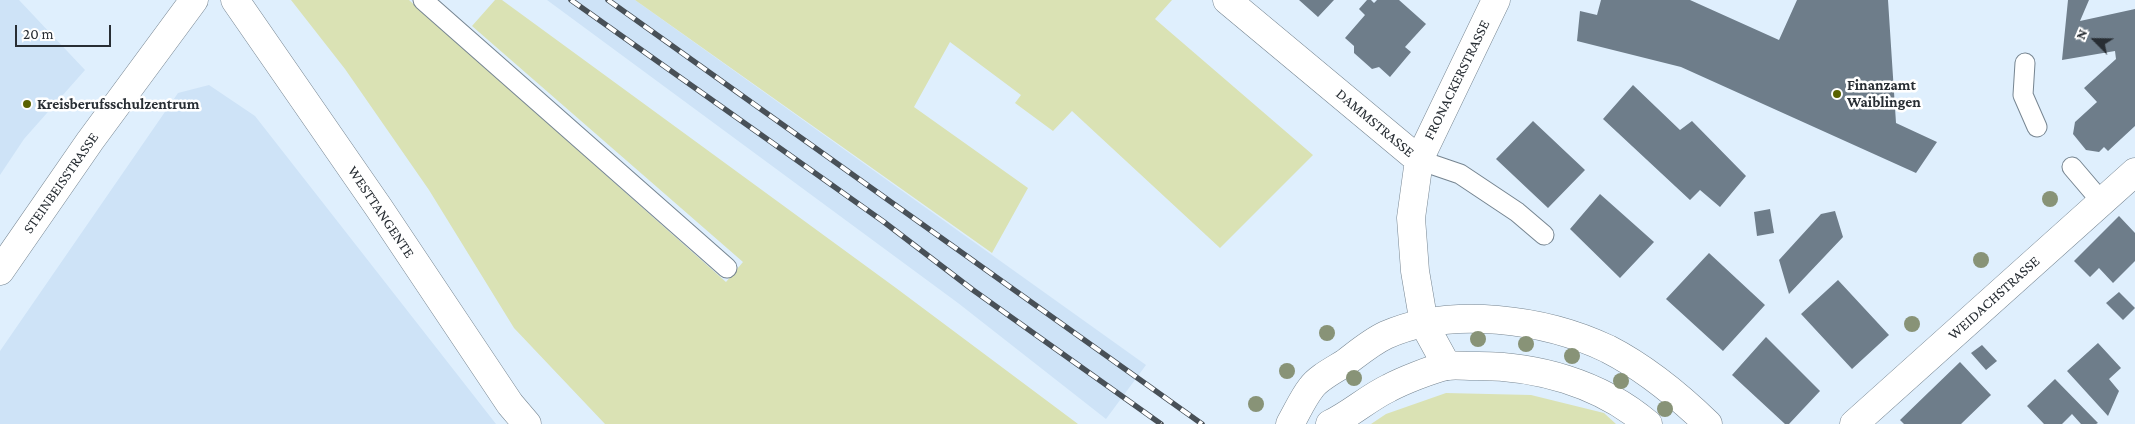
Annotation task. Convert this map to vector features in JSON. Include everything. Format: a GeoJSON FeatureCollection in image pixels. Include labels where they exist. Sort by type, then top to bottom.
{"type":"FeatureCollection","features":[{"type":"Feature","properties":{"kind":"street","name":"STEINBEISSTRASSE"},"geometry":{"type":"LineString","coordinates":[[0,271],[90,141],[194,0]]}},
{"type":"Feature","properties":{"kind":"street","name":"WESTTANGENTE"},"geometry":{"type":"LineString","coordinates":[[235,0],[373,200],[510,404],[527,424]]}},
{"type":"Feature","properties":{"kind":"street","name":"DAMMSTRASSE"},"geometry":{"type":"LineString","coordinates":[[1227,0],[1419,160],[1412,218],[1415,271],[1424,324],[1447,366]]}},
{"type":"Feature","properties":{"kind":"street","name":"FRONACKERSTRASSE"},"geometry":{"type":"LineString","coordinates":[[1419,160],[1496,0]]}},
{"type":"Feature","properties":{"kind":"street","name":"WEIDACHSTRASSE"},"geometry":{"type":"LineString","coordinates":[[1854,424],[2101,200],[2135,172]]}},
{"type":"Feature","properties":{"kind":"street"},"geometry":{"type":"LineString","coordinates":[[1290,424],[1312,386],[1386,335],[1424,324],[1455,319],[1494,319],[1536,326],[1584,339],[1608,349],[1639,367],[1679,397],[1708,424]]}},
{"type":"Feature","properties":{"kind":"street"},"geometry":{"type":"LineString","coordinates":[[1330,424],[1389,388],[1447,366],[1497,366],[1567,379],[1599,393],[1639,416],[1648,424]]}},
{"type":"Feature","properties":{"kind":"lane"},"geometry":{"type":"LineString","coordinates":[[423,0],[727,268]]}},
{"type":"Feature","properties":{"kind":"lane"},"geometry":{"type":"LineString","coordinates":[[2024,63],[2023,95],[2037,127]]}},
{"type":"Feature","properties":{"kind":"lane"},"geometry":{"type":"LineString","coordinates":[[1419,160],[1460,174],[1517,212],[1544,235]]}},
{"type":"Feature","properties":{"kind":"lane"},"geometry":{"type":"LineString","coordinates":[[2072,167],[2101,200]]}},
{"type":"Feature","properties":{"kind":"shaded area","name":"Kreisberufsschulzentrum"},"geometry":{"type":"Polygon","coordinates":[[[0,0],[19,0],[85,70],[24,139],[0,175],[0,0]]]}},
{"type":"Feature","properties":{"kind":"shaded area"},"geometry":{"type":"Polygon","coordinates":[[[547,0],[635,0],[1146,365],[1106,419],[958,303],[547,0]]]}},
{"type":"Feature","properties":{"kind":"shaded area"},"geometry":{"type":"Polygon","coordinates":[[[209,85],[255,116],[496,424],[0,424],[0,351],[178,93],[209,85]]]}},
{"type":"Feature","properties":{"kind":"green space"},"geometry":{"type":"Polygon","coordinates":[[[291,0],[409,0],[726,282],[743,262],[472,26],[495,0],[502,0],[896,288],[1078,424],[605,424],[514,328],[429,190],[345,69],[291,0]]]}},
{"type":"Feature","properties":{"kind":"green space"},"geometry":{"type":"Polygon","coordinates":[[[635,0],[1172,0],[1155,19],[1313,155],[1220,248],[1072,111],[1053,131],[1015,103],[1021,95],[950,42],[914,107],[1028,188],[992,253],[635,0]]]}},
{"type":"Feature","properties":{"kind":"green space"},"geometry":{"type":"Polygon","coordinates":[[[1446,393],[1531,395],[1604,413],[1616,424],[1371,424],[1386,414],[1446,393]]]}},
{"type":"Feature","properties":{"kind":"building"},"geometry":{"type":"Polygon","coordinates":[[[1299,0],[1334,0],[1318,17],[1299,0]]]}},
{"type":"Feature","properties":{"kind":"building"},"geometry":{"type":"Polygon","coordinates":[[[1367,0],[1371,0],[1374,3],[1377,0],[1399,0],[1426,24],[1405,47],[1411,52],[1390,77],[1379,67],[1372,69],[1354,53],[1354,46],[1345,38],[1365,15],[1359,9],[1367,0]]]}},
{"type":"Feature","properties":{"kind":"building"},"geometry":{"type":"Polygon","coordinates":[[[1601,0],[1690,0],[1779,40],[1797,0],[1888,0],[1896,123],[1937,142],[1916,173],[1681,67],[1577,41],[1580,11],[1597,15],[1601,0]]]}},
{"type":"Feature","properties":{"kind":"building"},"geometry":{"type":"Polygon","coordinates":[[[2068,0],[2089,0],[2080,21],[2135,9],[2135,126],[2108,151],[2104,147],[2099,152],[2086,150],[2073,134],[2075,122],[2097,102],[2084,88],[2116,59],[2115,51],[2062,60],[2068,0]]]}},
{"type":"Feature","properties":{"kind":"building"},"geometry":{"type":"Polygon","coordinates":[[[1633,85],[1680,130],[1692,121],[1746,176],[1720,207],[1700,190],[1690,200],[1603,119],[1633,85]]]}},
{"type":"Feature","properties":{"kind":"building"},"geometry":{"type":"Polygon","coordinates":[[[1533,121],[1585,170],[1548,208],[1496,159],[1533,121]]]}},
{"type":"Feature","properties":{"kind":"building"},"geometry":{"type":"Polygon","coordinates":[[[1600,194],[1654,242],[1620,278],[1570,229],[1600,194]]]}},
{"type":"Feature","properties":{"kind":"building"},"geometry":{"type":"Polygon","coordinates":[[[1770,209],[1774,233],[1757,236],[1754,212],[1770,209]]]}},
{"type":"Feature","properties":{"kind":"building"},"geometry":{"type":"Polygon","coordinates":[[[1835,211],[1843,237],[1789,294],[1779,260],[1821,214],[1835,211]]]}},
{"type":"Feature","properties":{"kind":"building"},"geometry":{"type":"Polygon","coordinates":[[[2119,216],[2135,233],[2135,261],[2113,283],[2099,268],[2090,277],[2074,261],[2119,216]]]}},
{"type":"Feature","properties":{"kind":"building"},"geometry":{"type":"Polygon","coordinates":[[[1709,253],[1765,305],[1723,351],[1666,299],[1709,253]]]}},
{"type":"Feature","properties":{"kind":"building"},"geometry":{"type":"Polygon","coordinates":[[[1838,280],[1889,335],[1852,369],[1801,314],[1838,280]]]}},
{"type":"Feature","properties":{"kind":"building"},"geometry":{"type":"Polygon","coordinates":[[[2119,292],[2135,308],[2123,320],[2106,303],[2119,292]]]}},
{"type":"Feature","properties":{"kind":"building"},"geometry":{"type":"Polygon","coordinates":[[[1766,337],[1820,391],[1789,424],[1785,424],[1732,375],[1766,337]]]}},
{"type":"Feature","properties":{"kind":"building"},"geometry":{"type":"Polygon","coordinates":[[[2098,343],[2121,368],[2109,379],[2119,391],[2108,416],[2067,371],[2098,343]]]}},
{"type":"Feature","properties":{"kind":"building"},"geometry":{"type":"Polygon","coordinates":[[[1982,345],[1997,361],[1986,370],[1971,353],[1982,345]]]}},
{"type":"Feature","properties":{"kind":"building"},"geometry":{"type":"Polygon","coordinates":[[[1960,362],[1991,395],[1961,424],[1904,424],[1900,420],[1960,362]]]}},
{"type":"Feature","properties":{"kind":"building"},"geometry":{"type":"Polygon","coordinates":[[[2055,379],[2098,423],[2081,424],[2072,414],[2062,424],[2044,424],[2027,406],[2055,379]]]}},
{"type":"Feature","properties":{"kind":"railway"},"geometry":{"type":"LineString","coordinates":[[571,0],[884,222],[973,290],[1161,424]]}},
{"type":"Feature","properties":{"kind":"railway"},"geometry":{"type":"LineString","coordinates":[[608,0],[1202,424]]}},
{"type":"Feature","properties":{"kind":"place","name":"Finanzamt Waiblingen"},"geometry":{"type":"Point","coordinates":[1837,94]}},
{"type":"Feature","properties":{"kind":"place","name":"Kreisberufsschulzentrum"},"geometry":{"type":"Point","coordinates":[27,104]}}]}
